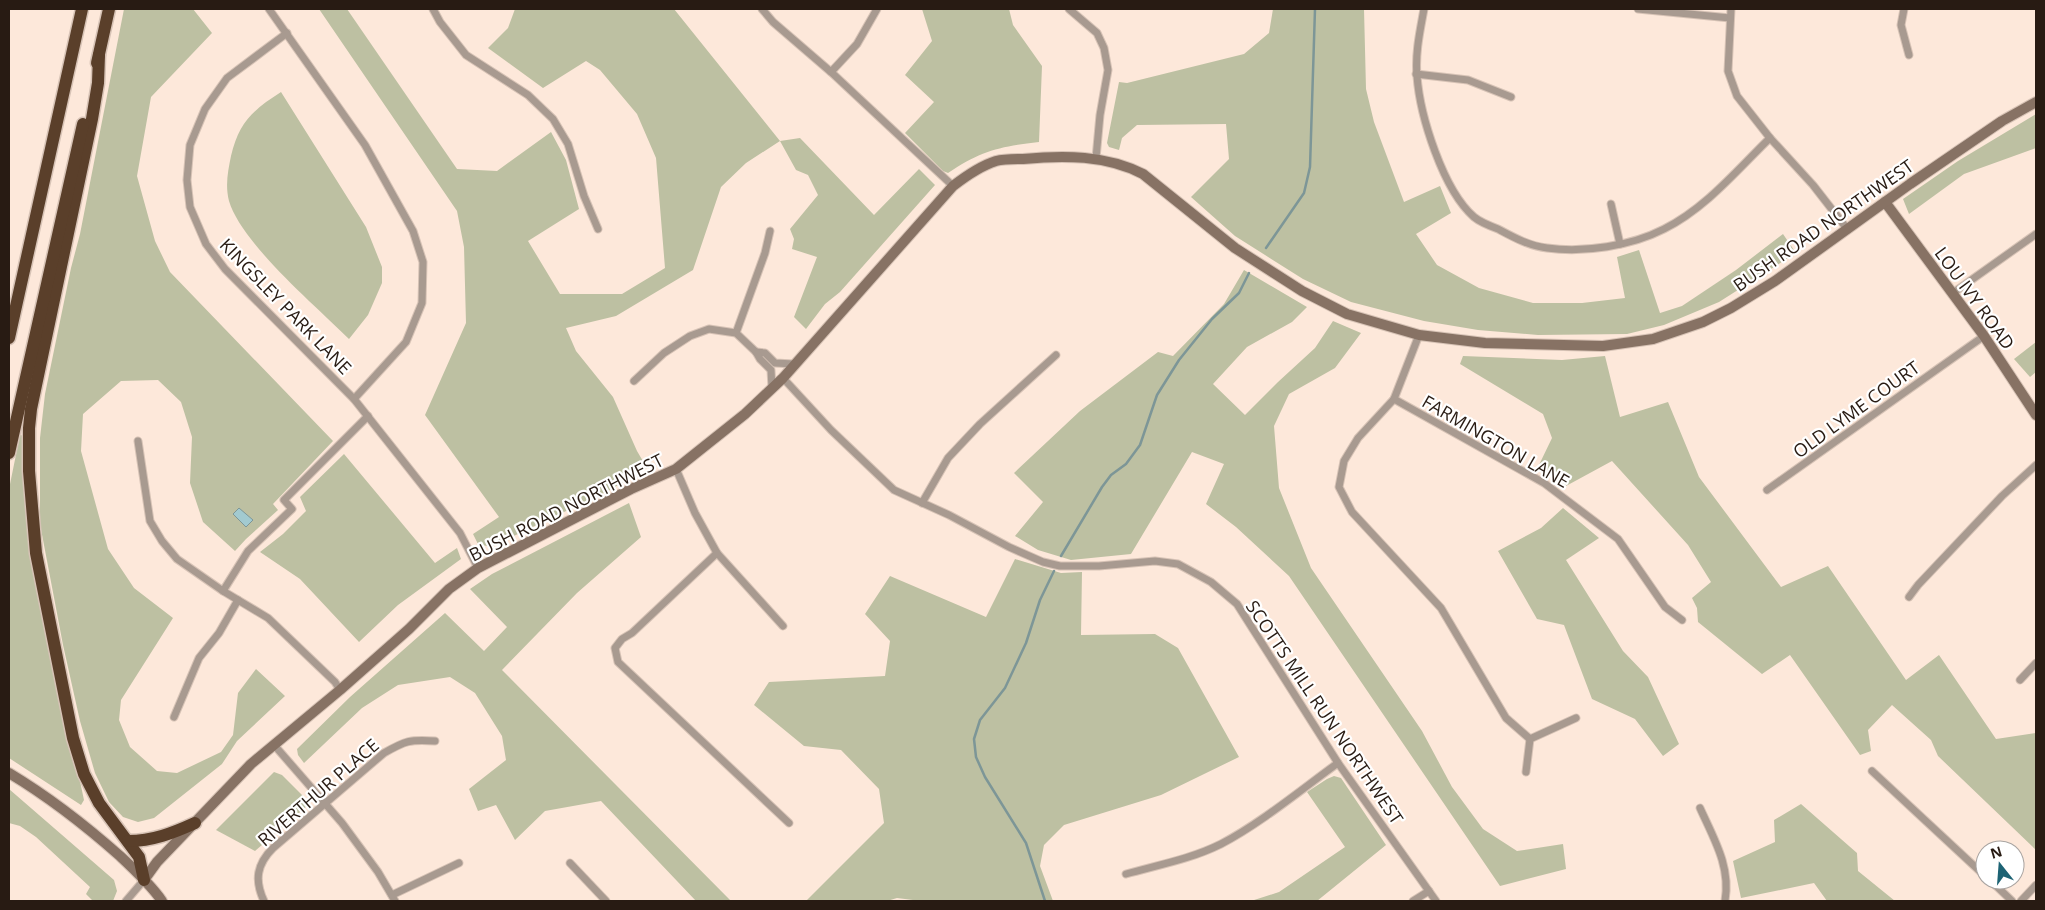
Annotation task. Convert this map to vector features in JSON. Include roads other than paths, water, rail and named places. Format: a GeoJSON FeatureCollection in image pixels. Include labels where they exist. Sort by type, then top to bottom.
{"type":"FeatureCollection","features":[{"type":"Feature","properties":{"kind":"highway"},"geometry":{"type":"LineString","coordinates":[[9,338],[82,9]]}},
{"type":"Feature","properties":{"kind":"highway"},"geometry":{"type":"LineString","coordinates":[[9,453],[109,9]]}},
{"type":"Feature","properties":{"kind":"highway"},"geometry":{"type":"LineString","coordinates":[[99,55],[98,83],[92,119],[31,409],[29,471],[36,553],[73,738],[84,774],[99,803],[139,857],[144,880]]}},
{"type":"Feature","properties":{"kind":"highway"},"geometry":{"type":"LineString","coordinates":[[128,841],[147,841],[195,824]]}},
{"type":"Feature","properties":{"kind":"street"},"geometry":{"type":"LineString","coordinates":[[269,9],[365,145],[413,231],[423,262],[422,303],[406,342],[354,399]]}},
{"type":"Feature","properties":{"kind":"street"},"geometry":{"type":"LineString","coordinates":[[432,9],[466,55],[528,95],[553,119],[568,144],[584,196],[598,229]]}},
{"type":"Feature","properties":{"kind":"street"},"geometry":{"type":"LineString","coordinates":[[762,9],[773,22],[831,72],[953,186]]}},
{"type":"Feature","properties":{"kind":"street"},"geometry":{"type":"LineString","coordinates":[[831,72],[857,44],[877,9]]}},
{"type":"Feature","properties":{"kind":"street"},"geometry":{"type":"LineString","coordinates":[[1069,9],[1097,33],[1104,48],[1108,70],[1100,115],[1096,158]]}},
{"type":"Feature","properties":{"kind":"street"},"geometry":{"type":"LineString","coordinates":[[1424,9],[1418,41],[1416,74],[1421,107],[1446,179],[1462,204],[1475,218],[1518,240],[1545,248],[1582,250],[1620,244],[1664,229],[1702,204],[1770,138]]}},
{"type":"Feature","properties":{"kind":"street"},"geometry":{"type":"LineString","coordinates":[[1638,9],[1730,18]]}},
{"type":"Feature","properties":{"kind":"street"},"geometry":{"type":"LineString","coordinates":[[1731,9],[1728,71],[1737,96],[1770,138],[1813,185],[1848,230]]}},
{"type":"Feature","properties":{"kind":"street"},"geometry":{"type":"LineString","coordinates":[[1904,9],[1900,25],[1909,55]]}},
{"type":"Feature","properties":{"kind":"street","name":"KINGSLEY PARK LANE"},"geometry":{"type":"LineString","coordinates":[[286,33],[228,78],[205,109],[190,145],[187,180],[190,207],[206,244],[224,269],[354,399],[460,533],[478,568]]}},
{"type":"Feature","properties":{"kind":"street"},"geometry":{"type":"LineString","coordinates":[[1416,74],[1468,80],[1512,96]]}},
{"type":"Feature","properties":{"kind":"street","name":"BUSH ROAD NORTHWEST"},"geometry":{"type":"LineString","coordinates":[[144,880],[158,862],[251,764],[275,746],[340,690],[409,629],[449,589],[478,568],[631,489],[676,469],[745,414],[783,378],[953,186],[974,171],[997,161],[1048,156],[1096,158],[1126,166],[1143,174],[1234,248],[1302,291],[1348,314],[1419,335],[1485,343],[1604,346],[1653,339],[1703,322],[1730,308],[1775,282],[1885,202],[2002,122],[2036,102]]}},
{"type":"Feature","properties":{"kind":"street","name":"LOU IVY ROAD"},"geometry":{"type":"LineString","coordinates":[[1885,202],[1984,336],[2036,415]]}},
{"type":"Feature","properties":{"kind":"street"},"geometry":{"type":"LineString","coordinates":[[1611,204],[1620,244]]}},
{"type":"Feature","properties":{"kind":"street"},"geometry":{"type":"LineString","coordinates":[[736,333],[770,231]]}},
{"type":"Feature","properties":{"kind":"street"},"geometry":{"type":"LineString","coordinates":[[1953,293],[2036,234]]}},
{"type":"Feature","properties":{"kind":"street"},"geometry":{"type":"LineString","coordinates":[[634,381],[650,365],[690,336],[710,329],[736,333],[756,352],[771,370],[772,388]]}},
{"type":"Feature","properties":{"kind":"street"},"geometry":{"type":"LineString","coordinates":[[1419,335],[1394,399],[1358,438],[1344,461],[1339,487],[1352,512],[1441,608],[1506,718],[1530,739]]}},
{"type":"Feature","properties":{"kind":"street","name":"OLD LYME COURT"},"geometry":{"type":"LineString","coordinates":[[1767,490],[1984,336]]}},
{"type":"Feature","properties":{"kind":"street"},"geometry":{"type":"LineString","coordinates":[[756,352],[764,353],[775,363],[794,364]]}},
{"type":"Feature","properties":{"kind":"street"},"geometry":{"type":"LineString","coordinates":[[922,503],[948,458],[980,424],[1056,355]]}},
{"type":"Feature","properties":{"kind":"street","name":"SCOTTS MILL RUN NORTHWEST"},"geometry":{"type":"LineString","coordinates":[[783,378],[831,430],[894,490],[949,515],[1009,547],[1043,562],[1060,566],[1099,566],[1155,561],[1178,564],[1211,582],[1237,604],[1338,763],[1436,901]]}},
{"type":"Feature","properties":{"kind":"street","name":"FARMINGTON LANE"},"geometry":{"type":"LineString","coordinates":[[1394,399],[1544,483],[1611,533],[1618,539],[1664,608],[1682,620]]}},
{"type":"Feature","properties":{"kind":"street"},"geometry":{"type":"LineString","coordinates":[[222,591],[248,551],[292,509],[284,500],[368,416]]}},
{"type":"Feature","properties":{"kind":"street"},"geometry":{"type":"LineString","coordinates":[[138,441],[150,521],[162,541],[177,559],[222,591],[268,618],[335,682],[340,690]]}},
{"type":"Feature","properties":{"kind":"street"},"geometry":{"type":"LineString","coordinates":[[1909,597],[1918,585],[2002,496],[2036,465]]}},
{"type":"Feature","properties":{"kind":"street"},"geometry":{"type":"LineString","coordinates":[[676,469],[695,513],[717,554],[783,626]]}},
{"type":"Feature","properties":{"kind":"street"},"geometry":{"type":"LineString","coordinates":[[717,554],[632,633],[622,639],[615,648],[615,654],[618,662],[789,823]]}},
{"type":"Feature","properties":{"kind":"street"},"geometry":{"type":"LineString","coordinates":[[174,718],[199,658],[219,633],[238,600]]}},
{"type":"Feature","properties":{"kind":"street"},"geometry":{"type":"LineString","coordinates":[[2020,680],[2036,664]]}},
{"type":"Feature","properties":{"kind":"street"},"geometry":{"type":"LineString","coordinates":[[1530,739],[1576,718]]}},
{"type":"Feature","properties":{"kind":"street","name":"RIVERTHUR PLACE"},"geometry":{"type":"LineString","coordinates":[[264,901],[257,877],[259,866],[265,856],[384,753],[399,744],[414,739],[435,741]]}},
{"type":"Feature","properties":{"kind":"street"},"geometry":{"type":"LineString","coordinates":[[1526,772],[1530,739]]}},
{"type":"Feature","properties":{"kind":"street"},"geometry":{"type":"LineString","coordinates":[[275,746],[367,856],[393,898],[460,863]]}},
{"type":"Feature","properties":{"kind":"street"},"geometry":{"type":"LineString","coordinates":[[1126,874],[1174,862],[1221,844],[1239,834],[1338,763]]}},
{"type":"Feature","properties":{"kind":"street"},"geometry":{"type":"LineString","coordinates":[[1872,771],[1975,867]]}},
{"type":"Feature","properties":{"kind":"street"},"geometry":{"type":"LineString","coordinates":[[9,772],[38,790],[100,837],[144,880],[162,901]]}},
{"type":"Feature","properties":{"kind":"street"},"geometry":{"type":"LineString","coordinates":[[1700,808],[1726,871],[1725,901]]}},
{"type":"Feature","properties":{"kind":"street"},"geometry":{"type":"LineString","coordinates":[[570,863],[606,901]]}},
{"type":"Feature","properties":{"kind":"street"},"geometry":{"type":"LineString","coordinates":[[126,901],[144,880]]}},
{"type":"Feature","properties":{"kind":"street"},"geometry":{"type":"LineString","coordinates":[[2021,901],[2036,885]]}},
{"type":"Feature","properties":{"kind":"street"},"geometry":{"type":"LineString","coordinates":[[2000,890],[2012,901]]}},
{"type":"Feature","properties":{"kind":"street"},"geometry":{"type":"LineString","coordinates":[[1414,901],[1428,891]]}},
{"type":"Feature","properties":{"kind":"water"},"geometry":{"type":"Polygon","coordinates":[[[239,508],[253,520],[246,527],[233,514],[239,508]]]}},
{"type":"Feature","properties":{"kind":"waterway"},"geometry":{"type":"LineString","coordinates":[[1266,248],[1304,193],[1310,167],[1315,9]]}},
{"type":"Feature","properties":{"kind":"waterway"},"geometry":{"type":"LineString","coordinates":[[1061,556],[1102,487],[1111,475],[1126,464],[1140,445],[1157,395],[1179,360],[1212,319],[1239,293],[1249,273]]}},
{"type":"Feature","properties":{"kind":"waterway"},"geometry":{"type":"LineString","coordinates":[[1045,901],[1026,843],[985,777],[976,757],[974,739],[980,720],[1005,688],[1026,643],[1040,600],[1054,571]]}}]}
